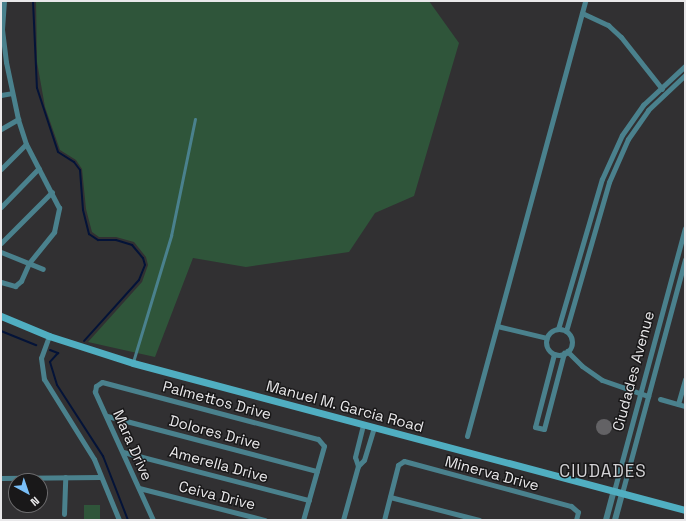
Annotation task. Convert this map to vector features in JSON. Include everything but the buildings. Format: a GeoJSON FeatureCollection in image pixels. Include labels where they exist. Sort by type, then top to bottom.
{"type":"FeatureCollection","features":[{"type":"Feature","properties":{"kind":"main road","name":"Manuel M. Garcia Road"},"geometry":{"type":"LineString","coordinates":[[1,316],[49,336],[133,363],[685,510]]}},
{"type":"Feature","properties":{"kind":"street"},"geometry":{"type":"LineString","coordinates":[[1,282],[12,286],[17,285],[29,264],[50,239],[57,224],[59,208],[40,168],[26,144],[18,119],[3,62],[2,29],[4,1]]}},
{"type":"Feature","properties":{"kind":"street"},"geometry":{"type":"LineString","coordinates":[[467,436],[585,1]]}},
{"type":"Feature","properties":{"kind":"street"},"geometry":{"type":"LineString","coordinates":[[582,13],[608,26],[621,37],[666,93]]}},
{"type":"Feature","properties":{"kind":"street"},"geometry":{"type":"LineString","coordinates":[[558,329],[595,202],[622,135],[643,105],[685,66]]}},
{"type":"Feature","properties":{"kind":"street"},"geometry":{"type":"LineString","coordinates":[[566,331],[601,204],[628,139],[648,110],[685,75]]}},
{"type":"Feature","properties":{"kind":"street"},"geometry":{"type":"LineString","coordinates":[[1,95],[12,92]]}},
{"type":"Feature","properties":{"kind":"street"},"geometry":{"type":"LineString","coordinates":[[1,130],[18,119]]}},
{"type":"Feature","properties":{"kind":"street"},"geometry":{"type":"LineString","coordinates":[[1,169],[26,144]]}},
{"type":"Feature","properties":{"kind":"street"},"geometry":{"type":"LineString","coordinates":[[1,207],[40,168]]}},
{"type":"Feature","properties":{"kind":"street"},"geometry":{"type":"LineString","coordinates":[[1,243],[52,192]]}},
{"type":"Feature","properties":{"kind":"street"},"geometry":{"type":"LineString","coordinates":[[595,202],[601,204]]}},
{"type":"Feature","properties":{"kind":"street","name":"Ciudades Avenue"},"geometry":{"type":"LineString","coordinates":[[606,520],[685,228]]}},
{"type":"Feature","properties":{"kind":"street"},"geometry":{"type":"LineString","coordinates":[[1,252],[43,269]]}},
{"type":"Feature","properties":{"kind":"street","name":"Ciudades Avenue"},"geometry":{"type":"LineString","coordinates":[[615,520],[685,259]]}},
{"type":"Feature","properties":{"kind":"street"},"geometry":{"type":"LineString","coordinates":[[497,326],[546,338]]}},
{"type":"Feature","properties":{"kind":"street"},"geometry":{"type":"LineString","coordinates":[[546,338],[552,331],[558,329],[566,331],[572,340],[566,352],[544,429],[535,427],[554,354]]}},
{"type":"Feature","properties":{"kind":"street"},"geometry":{"type":"LineString","coordinates":[[49,336],[41,358],[44,379],[94,458],[100,477],[118,520]]}},
{"type":"Feature","properties":{"kind":"street"},"geometry":{"type":"LineString","coordinates":[[546,338],[548,348],[554,354]]}},
{"type":"Feature","properties":{"kind":"street"},"geometry":{"type":"LineString","coordinates":[[566,352],[582,366],[602,380],[648,396]]}},
{"type":"Feature","properties":{"kind":"street"},"geometry":{"type":"LineString","coordinates":[[554,354],[566,352]]}},
{"type":"Feature","properties":{"kind":"street"},"geometry":{"type":"LineString","coordinates":[[678,404],[685,379]]}},
{"type":"Feature","properties":{"kind":"street","name":"Mara Drive"},"geometry":{"type":"LineString","coordinates":[[102,382],[96,386],[95,392],[154,520]]}},
{"type":"Feature","properties":{"kind":"street","name":"Palmettos Drive"},"geometry":{"type":"LineString","coordinates":[[102,382],[318,439],[324,446],[317,471]]}},
{"type":"Feature","properties":{"kind":"street"},"geometry":{"type":"LineString","coordinates":[[660,399],[685,406]]}},
{"type":"Feature","properties":{"kind":"street","name":"Dolores Drive"},"geometry":{"type":"LineString","coordinates":[[107,416],[317,471]]}},
{"type":"Feature","properties":{"kind":"street"},"geometry":{"type":"LineString","coordinates":[[343,520],[358,466],[356,457],[363,424]]}},
{"type":"Feature","properties":{"kind":"street"},"geometry":{"type":"LineString","coordinates":[[358,466],[364,460],[374,427]]}},
{"type":"Feature","properties":{"kind":"street","name":"Amerella Drive"},"geometry":{"type":"LineString","coordinates":[[123,452],[309,500]]}},
{"type":"Feature","properties":{"kind":"street","name":"Minerva Drive"},"geometry":{"type":"LineString","coordinates":[[390,497],[398,465],[404,461],[571,506],[578,514],[576,520]]}},
{"type":"Feature","properties":{"kind":"street"},"geometry":{"type":"LineString","coordinates":[[303,520],[317,471]]}},
{"type":"Feature","properties":{"kind":"street"},"geometry":{"type":"LineString","coordinates":[[64,514],[66,477]]}},
{"type":"Feature","properties":{"kind":"street"},"geometry":{"type":"LineString","coordinates":[[1,478],[100,477]]}},
{"type":"Feature","properties":{"kind":"street","name":"Ceiva Drive"},"geometry":{"type":"LineString","coordinates":[[139,488],[265,520]]}},
{"type":"Feature","properties":{"kind":"street"},"geometry":{"type":"LineString","coordinates":[[384,520],[390,497],[479,520]]}},
{"type":"Feature","properties":{"kind":"lane"},"geometry":{"type":"LineString","coordinates":[[133,363],[171,236],[195,118]]}},
{"type":"Feature","properties":{"kind":"green space"},"geometry":{"type":"Polygon","coordinates":[[[36,1],[429,1],[459,43],[414,196],[375,213],[349,252],[246,267],[193,258],[155,357],[88,342],[142,282],[148,265],[146,257],[134,242],[116,237],[99,237],[92,232],[86,209],[82,169],[76,160],[60,150],[45,107],[37,62],[36,1]]]}},
{"type":"Feature","properties":{"kind":"green space"},"geometry":{"type":"Polygon","coordinates":[[[84,505],[100,505],[100,520],[84,520],[84,505]]]}},
{"type":"Feature","properties":{"kind":"waterway"},"geometry":{"type":"LineString","coordinates":[[33,1],[37,88],[58,152],[74,162],[80,170],[83,210],[89,234],[98,240],[116,240],[132,245],[143,258],[145,265],[139,280],[84,341]]}},
{"type":"Feature","properties":{"kind":"waterway"},"geometry":{"type":"LineString","coordinates":[[1,331],[36,345]]}},
{"type":"Feature","properties":{"kind":"waterway"},"geometry":{"type":"LineString","coordinates":[[50,350],[58,353]]}},
{"type":"Feature","properties":{"kind":"waterway"},"geometry":{"type":"LineString","coordinates":[[58,353],[50,362],[57,385],[103,456],[128,520]]}},
{"type":"Feature","properties":{"kind":"district","name":"CIUDADES"},"geometry":{"type":"Point","coordinates":[603,472]}}]}
